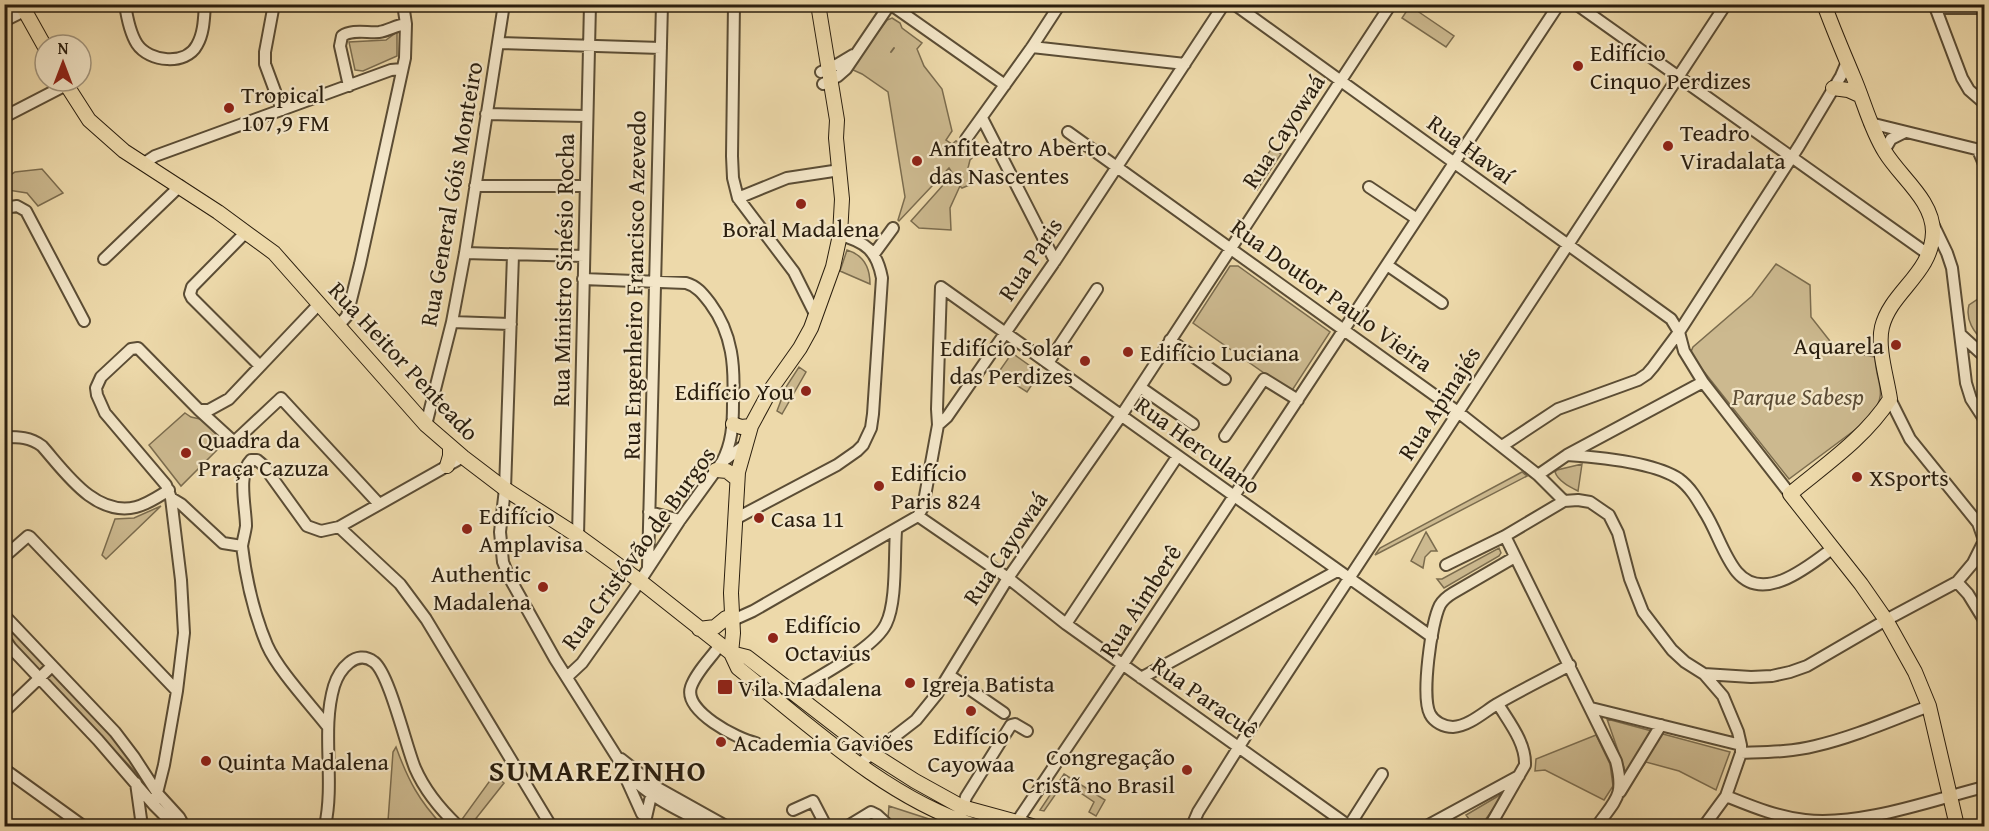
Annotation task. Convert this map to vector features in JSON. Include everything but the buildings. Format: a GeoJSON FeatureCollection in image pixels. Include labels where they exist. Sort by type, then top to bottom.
{"type":"FeatureCollection","features":[{"type":"Feature","properties":{"kind":"main road"},"geometry":{"type":"LineString","coordinates":[[725,649],[730,619],[737,478],[745,445],[751,426],[771,389],[800,348],[816,316],[833,267],[840,235],[842,199],[836,138],[837,120],[809,4]]}},
{"type":"Feature","properties":{"kind":"main road"},"geometry":{"type":"LineString","coordinates":[[818,4],[826,76]]}},
{"type":"Feature","properties":{"kind":"main road"},"geometry":{"type":"LineString","coordinates":[[1824,4],[1870,123],[1884,151],[1926,208],[1932,223],[1931,244],[1923,266],[1893,303],[1881,330],[1881,353],[1890,399],[1875,420],[1848,446],[1790,494],[1862,584],[1886,620],[1915,672],[1929,706],[1957,826]]}},
{"type":"Feature","properties":{"kind":"main road"},"geometry":{"type":"LineString","coordinates":[[22,8],[37,33]]}},
{"type":"Feature","properties":{"kind":"main road"},"geometry":{"type":"LineString","coordinates":[[1833,88],[1848,90],[1859,95]]}},
{"type":"Feature","properties":{"kind":"main road","name":"Rua Heitor Penteado"},"geometry":{"type":"LineString","coordinates":[[72,93],[91,123],[124,151],[180,186],[274,253],[426,425],[463,457],[505,489],[578,536],[640,581],[725,649],[747,657],[871,753],[934,793],[956,820],[1017,823],[1032,826]]}},
{"type":"Feature","properties":{"kind":"main road"},"geometry":{"type":"LineString","coordinates":[[733,424],[741,427],[751,426]]}},
{"type":"Feature","properties":{"kind":"main road"},"geometry":{"type":"LineString","coordinates":[[447,466],[450,446]]}},
{"type":"Feature","properties":{"kind":"main road"},"geometry":{"type":"LineString","coordinates":[[719,466],[737,478]]}},
{"type":"Feature","properties":{"kind":"main road"},"geometry":{"type":"LineString","coordinates":[[699,629],[714,627],[730,619]]}},
{"type":"Feature","properties":{"kind":"main road","name":"Rua Heitor Penteado"},"geometry":{"type":"LineString","coordinates":[[725,649],[738,668],[859,764],[900,791],[956,820],[975,826]]}},
{"type":"Feature","properties":{"kind":"street"},"geometry":{"type":"LineString","coordinates":[[125,4],[132,34],[142,50],[157,57],[174,59],[188,55],[197,47],[203,26],[205,4]]}},
{"type":"Feature","properties":{"kind":"street"},"geometry":{"type":"LineString","coordinates":[[274,4],[265,52],[266,64],[282,110]]}},
{"type":"Feature","properties":{"kind":"street"},"geometry":{"type":"LineString","coordinates":[[338,326],[347,316],[360,264],[405,58],[406,24],[403,4]]}},
{"type":"Feature","properties":{"kind":"street","name":"Rua General Góis Monteiro"},"geometry":{"type":"LineString","coordinates":[[426,425],[452,322],[465,253],[504,4]]}},
{"type":"Feature","properties":{"kind":"street","name":"Rua Ministro Sinésio Rocha"},"geometry":{"type":"LineString","coordinates":[[578,536],[590,4]]}},
{"type":"Feature","properties":{"kind":"street","name":"Rua Engenheiro Francisco Azevedo"},"geometry":{"type":"LineString","coordinates":[[648,567],[662,4]]}},
{"type":"Feature","properties":{"kind":"street"},"geometry":{"type":"LineString","coordinates":[[734,4],[732,156],[733,178],[738,198],[794,272],[816,316]]}},
{"type":"Feature","properties":{"kind":"street"},"geometry":{"type":"LineString","coordinates":[[826,76],[846,69],[890,4],[1005,86]]}},
{"type":"Feature","properties":{"kind":"street"},"geometry":{"type":"LineString","coordinates":[[966,139],[1060,4]]}},
{"type":"Feature","properties":{"kind":"street","name":"Rua Paris"},"geometry":{"type":"LineString","coordinates":[[938,425],[947,417],[1055,261],[1224,4]]}},
{"type":"Feature","properties":{"kind":"street","name":"Rua Havaí"},"geometry":{"type":"LineString","coordinates":[[1234,4],[1671,319],[1679,332]]}},
{"type":"Feature","properties":{"kind":"street"},"geometry":{"type":"LineString","coordinates":[[1377,4],[1389,8]]}},
{"type":"Feature","properties":{"kind":"street","name":"Rua Aimberê"},"geometry":{"type":"LineString","coordinates":[[1017,823],[1559,4]]}},
{"type":"Feature","properties":{"kind":"street"},"geometry":{"type":"LineString","coordinates":[[1576,4],[1677,78],[1928,254]]}},
{"type":"Feature","properties":{"kind":"street","name":"Rua Apinajés"},"geometry":{"type":"LineString","coordinates":[[1192,826],[1198,812],[1239,747],[1348,579],[1726,4]]}},
{"type":"Feature","properties":{"kind":"street"},"geometry":{"type":"LineString","coordinates":[[1984,8],[1935,6],[1962,78],[1969,90],[1984,103]]}},
{"type":"Feature","properties":{"kind":"street"},"geometry":{"type":"LineString","coordinates":[[4,21],[22,8]]}},
{"type":"Feature","properties":{"kind":"street","name":"Rua Cayowaá"},"geometry":{"type":"LineString","coordinates":[[859,764],[924,712],[1008,578],[1121,416],[1389,8]]}},
{"type":"Feature","properties":{"kind":"street"},"geometry":{"type":"LineString","coordinates":[[349,86],[340,46],[342,36],[350,32],[378,32],[406,24]]}},
{"type":"Feature","properties":{"kind":"street"},"geometry":{"type":"LineString","coordinates":[[498,43],[661,48]]}},
{"type":"Feature","properties":{"kind":"street"},"geometry":{"type":"LineString","coordinates":[[1032,46],[1185,64]]}},
{"type":"Feature","properties":{"kind":"street"},"geometry":{"type":"LineString","coordinates":[[1502,446],[1558,409],[1638,380],[1647,374],[1679,332],[1791,158],[1841,76],[1846,62]]}},
{"type":"Feature","properties":{"kind":"street"},"geometry":{"type":"LineString","coordinates":[[142,164],[155,156],[391,70],[402,69]]}},
{"type":"Feature","properties":{"kind":"street"},"geometry":{"type":"LineString","coordinates":[[4,117],[47,93]]}},
{"type":"Feature","properties":{"kind":"street"},"geometry":{"type":"LineString","coordinates":[[486,114],[587,116]]}},
{"type":"Feature","properties":{"kind":"street"},"geometry":{"type":"LineString","coordinates":[[982,118],[1055,261]]}},
{"type":"Feature","properties":{"kind":"street"},"geometry":{"type":"LineString","coordinates":[[1870,123],[1981,150],[1984,164]]}},
{"type":"Feature","properties":{"kind":"street","name":"Rua Doutor Paulo Vieira"},"geometry":{"type":"LineString","coordinates":[[1068,132],[1458,412],[1538,475],[1564,501]]}},
{"type":"Feature","properties":{"kind":"street"},"geometry":{"type":"LineString","coordinates":[[1884,151],[1894,136],[1906,132]]}},
{"type":"Feature","properties":{"kind":"street"},"geometry":{"type":"LineString","coordinates":[[738,198],[787,178],[840,170]]}},
{"type":"Feature","properties":{"kind":"street"},"geometry":{"type":"LineString","coordinates":[[104,259],[180,186]]}},
{"type":"Feature","properties":{"kind":"street"},"geometry":{"type":"LineString","coordinates":[[475,186],[586,186]]}},
{"type":"Feature","properties":{"kind":"street"},"geometry":{"type":"LineString","coordinates":[[1369,187],[1417,219]]}},
{"type":"Feature","properties":{"kind":"street"},"geometry":{"type":"LineString","coordinates":[[4,208],[17,206],[26,211],[84,321]]}},
{"type":"Feature","properties":{"kind":"street"},"geometry":{"type":"LineString","coordinates":[[1932,223],[1952,268],[1969,392],[1984,419]]}},
{"type":"Feature","properties":{"kind":"street"},"geometry":{"type":"LineString","coordinates":[[874,254],[893,228]]}},
{"type":"Feature","properties":{"kind":"street"},"geometry":{"type":"LineString","coordinates":[[246,232],[192,287],[190,294],[259,365]]}},
{"type":"Feature","properties":{"kind":"street"},"geometry":{"type":"LineString","coordinates":[[735,519],[837,465],[858,451],[868,436],[873,414],[882,278],[874,254],[863,243],[840,235]]}},
{"type":"Feature","properties":{"kind":"street"},"geometry":{"type":"LineString","coordinates":[[465,253],[584,256]]}},
{"type":"Feature","properties":{"kind":"street"},"geometry":{"type":"LineString","coordinates":[[513,255],[505,489],[500,532],[503,562],[555,659],[627,773],[673,808],[710,826]]}},
{"type":"Feature","properties":{"kind":"street"},"geometry":{"type":"LineString","coordinates":[[1387,265],[1442,303]]}},
{"type":"Feature","properties":{"kind":"street"},"geometry":{"type":"LineString","coordinates":[[584,279],[655,280],[692,285],[704,295],[722,321],[734,362],[731,442],[719,466]]}},
{"type":"Feature","properties":{"kind":"street","name":"Rua Herculano"},"geometry":{"type":"LineString","coordinates":[[938,425],[941,287],[1432,637]]}},
{"type":"Feature","properties":{"kind":"street"},"geometry":{"type":"LineString","coordinates":[[1048,363],[1097,289]]}},
{"type":"Feature","properties":{"kind":"street"},"geometry":{"type":"LineString","coordinates":[[199,410],[209,410],[229,399],[319,304]]}},
{"type":"Feature","properties":{"kind":"street"},"geometry":{"type":"LineString","coordinates":[[452,322],[511,324]]}},
{"type":"Feature","properties":{"kind":"street"},"geometry":{"type":"LineString","coordinates":[[1679,332],[1684,351],[1703,382],[1790,494]]}},
{"type":"Feature","properties":{"kind":"street"},"geometry":{"type":"LineString","coordinates":[[1961,335],[1984,356]]}},
{"type":"Feature","properties":{"kind":"street"},"geometry":{"type":"LineString","coordinates":[[1170,339],[1226,379]]}},
{"type":"Feature","properties":{"kind":"street"},"geometry":{"type":"LineString","coordinates":[[242,546],[224,543],[170,494],[105,413],[97,395],[97,383],[131,349],[138,348],[234,442],[281,398],[379,504]]}},
{"type":"Feature","properties":{"kind":"street"},"geometry":{"type":"LineString","coordinates":[[1225,436],[1264,379],[1298,400]]}},
{"type":"Feature","properties":{"kind":"street"},"geometry":{"type":"LineString","coordinates":[[1538,475],[1567,454],[1703,382]]}},
{"type":"Feature","properties":{"kind":"street"},"geometry":{"type":"LineString","coordinates":[[1140,387],[1193,424]]}},
{"type":"Feature","properties":{"kind":"street"},"geometry":{"type":"LineString","coordinates":[[1704,674],[1772,676],[1807,666],[1957,582],[1973,563],[1984,541],[1978,523],[1910,439],[1890,399]]}},
{"type":"Feature","properties":{"kind":"street"},"geometry":{"type":"LineString","coordinates":[[730,619],[896,531],[918,516],[923,507],[938,425]]}},
{"type":"Feature","properties":{"kind":"street"},"geometry":{"type":"LineString","coordinates":[[4,437],[35,441],[81,489],[108,506],[138,507],[170,494]]}},
{"type":"Feature","properties":{"kind":"street","name":"Rua Cristóvão de Burgos"},"geometry":{"type":"LineString","coordinates":[[567,677],[582,663],[719,466],[745,445]]}},
{"type":"Feature","properties":{"kind":"street"},"geometry":{"type":"LineString","coordinates":[[1567,454],[1652,467],[1678,478],[1694,494],[1737,572],[1754,584],[1769,584],[1783,580],[1833,548]]}},
{"type":"Feature","properties":{"kind":"street"},"geometry":{"type":"LineString","coordinates":[[328,727],[267,645],[247,581],[242,546],[246,527],[245,471],[248,463],[251,460],[257,460],[308,526],[321,531],[339,527],[463,457]]}},
{"type":"Feature","properties":{"kind":"street"},"geometry":{"type":"LineString","coordinates":[[1066,624],[1177,457]]}},
{"type":"Feature","properties":{"kind":"street"},"geometry":{"type":"LineString","coordinates":[[153,790],[163,776],[183,649],[184,618],[170,494]]}},
{"type":"Feature","properties":{"kind":"street"},"geometry":{"type":"LineString","coordinates":[[1446,565],[1504,536],[1564,501],[1590,502],[1609,515],[1618,533],[1630,579],[1643,612],[1672,650],[1704,674],[1723,696],[1732,715],[1741,749],[1726,796],[1704,826]]}},
{"type":"Feature","properties":{"kind":"street"},"geometry":{"type":"LineString","coordinates":[[650,512],[680,520]]}},
{"type":"Feature","properties":{"kind":"street","name":"Rua Paracuê"},"geometry":{"type":"LineString","coordinates":[[918,516],[1008,578],[1066,624],[1349,826]]}},
{"type":"Feature","properties":{"kind":"street"},"geometry":{"type":"LineString","coordinates":[[339,527],[400,584],[426,619],[550,826]]}},
{"type":"Feature","properties":{"kind":"street"},"geometry":{"type":"LineString","coordinates":[[793,693],[869,645],[886,624],[892,601],[896,531]]}},
{"type":"Feature","properties":{"kind":"street"},"geometry":{"type":"LineString","coordinates":[[4,557],[29,536],[177,691]]}},
{"type":"Feature","properties":{"kind":"street"},"geometry":{"type":"LineString","coordinates":[[1504,536],[1616,761],[1621,781],[1620,792]]}},
{"type":"Feature","properties":{"kind":"street"},"geometry":{"type":"LineString","coordinates":[[1515,557],[1444,599],[1440,606],[1432,637],[1426,693],[1429,711],[1436,721],[1449,727],[1456,727],[1570,665]]}},
{"type":"Feature","properties":{"kind":"street"},"geometry":{"type":"LineString","coordinates":[[1141,678],[1337,571]]}},
{"type":"Feature","properties":{"kind":"street"},"geometry":{"type":"LineString","coordinates":[[1957,582],[1968,594],[1984,620]]}},
{"type":"Feature","properties":{"kind":"street"},"geometry":{"type":"LineString","coordinates":[[4,615],[115,732],[177,824]]}},
{"type":"Feature","properties":{"kind":"street"},"geometry":{"type":"LineString","coordinates":[[4,638],[136,783],[153,790]]}},
{"type":"Feature","properties":{"kind":"street"},"geometry":{"type":"LineString","coordinates":[[725,649],[692,685],[691,698],[696,708],[736,737],[756,743]]}},
{"type":"Feature","properties":{"kind":"street"},"geometry":{"type":"LineString","coordinates":[[325,826],[330,793],[328,727],[334,685],[341,670],[354,659],[361,658],[374,662],[382,673],[416,769],[436,803],[458,826]]}},
{"type":"Feature","properties":{"kind":"street"},"geometry":{"type":"LineString","coordinates":[[555,659],[570,665],[582,663],[576,683],[576,692]]}},
{"type":"Feature","properties":{"kind":"street"},"geometry":{"type":"LineString","coordinates":[[4,711],[52,666]]}},
{"type":"Feature","properties":{"kind":"street"},"geometry":{"type":"LineString","coordinates":[[949,675],[1004,713]]}},
{"type":"Feature","properties":{"kind":"street"},"geometry":{"type":"LineString","coordinates":[[1490,826],[1520,776],[1526,755],[1498,704]]}},
{"type":"Feature","properties":{"kind":"street"},"geometry":{"type":"LineString","coordinates":[[1591,708],[1661,725],[1741,749],[1784,752],[1831,742],[1929,706]]}},
{"type":"Feature","properties":{"kind":"street"},"geometry":{"type":"LineString","coordinates":[[956,820],[966,797],[1011,725],[1015,724],[1027,731]]}},
{"type":"Feature","properties":{"kind":"street"},"geometry":{"type":"LineString","coordinates":[[1597,826],[1661,725]]}},
{"type":"Feature","properties":{"kind":"street"},"geometry":{"type":"LineString","coordinates":[[618,757],[645,820]]}},
{"type":"Feature","properties":{"kind":"street"},"geometry":{"type":"LineString","coordinates":[[4,770],[83,826]]}},
{"type":"Feature","properties":{"kind":"street"},"geometry":{"type":"LineString","coordinates":[[1349,826],[1383,774]]}},
{"type":"Feature","properties":{"kind":"street"},"geometry":{"type":"LineString","coordinates":[[1427,826],[1520,776]]}},
{"type":"Feature","properties":{"kind":"street"},"geometry":{"type":"LineString","coordinates":[[136,783],[141,783],[153,790]]}},
{"type":"Feature","properties":{"kind":"street"},"geometry":{"type":"LineString","coordinates":[[136,783],[141,819]]}},
{"type":"Feature","properties":{"kind":"street"},"geometry":{"type":"LineString","coordinates":[[1726,796],[1774,814],[1804,820],[1835,821],[1872,816],[1984,787]]}},
{"type":"Feature","properties":{"kind":"street"},"geometry":{"type":"LineString","coordinates":[[645,820],[642,802],[651,789]]}},
{"type":"Feature","properties":{"kind":"street"},"geometry":{"type":"LineString","coordinates":[[651,789],[726,826]]}},
{"type":"Feature","properties":{"kind":"street"},"geometry":{"type":"LineString","coordinates":[[793,810],[813,801],[826,826]]}},
{"type":"Feature","properties":{"kind":"street"},"geometry":{"type":"LineString","coordinates":[[645,820],[658,809],[673,808]]}},
{"type":"Feature","properties":{"kind":"street"},"geometry":{"type":"LineString","coordinates":[[848,826],[871,812],[878,815],[889,826]]}},
{"type":"Feature","properties":{"kind":"green space"},"geometry":{"type":"Polygon","coordinates":[[[1410,6],[1454,36],[1446,47],[1402,18],[1410,6]]]}},
{"type":"Feature","properties":{"kind":"green space"},"geometry":{"type":"Polygon","coordinates":[[[892,18],[922,43],[917,49],[924,66],[942,89],[952,131],[946,140],[952,144],[956,141],[966,146],[972,158],[968,168],[974,183],[962,188],[960,186],[950,208],[951,230],[919,228],[911,221],[953,174],[949,168],[898,220],[905,197],[888,92],[853,70],[852,67],[887,20],[892,18]]]}},
{"type":"Feature","properties":{"kind":"green space"},"geometry":{"type":"Polygon","coordinates":[[[397,32],[397,56],[363,71],[355,70],[349,42],[386,40],[397,32]]]}},
{"type":"Feature","properties":{"kind":"green space"},"geometry":{"type":"Polygon","coordinates":[[[1272,148],[1281,154],[1257,190],[1248,183],[1272,148]]]}},
{"type":"Feature","properties":{"kind":"green space"},"geometry":{"type":"Polygon","coordinates":[[[42,169],[63,193],[38,206],[27,193],[8,190],[5,193],[5,178],[15,172],[42,169]]]}},
{"type":"Feature","properties":{"kind":"green space"},"geometry":{"type":"Polygon","coordinates":[[[847,250],[858,255],[865,262],[870,284],[840,271],[847,250]]]}},
{"type":"Feature","properties":{"kind":"green space","name":"Parque Sabesp"},"geometry":{"type":"Polygon","coordinates":[[[1776,264],[1810,285],[1811,317],[1837,350],[1875,357],[1880,388],[1879,400],[1871,418],[1789,479],[1690,354],[1693,347],[1752,296],[1776,264]]]}},
{"type":"Feature","properties":{"kind":"green space"},"geometry":{"type":"Polygon","coordinates":[[[1230,266],[1238,266],[1330,332],[1291,392],[1193,323],[1230,266]]]}},
{"type":"Feature","properties":{"kind":"green space"},"geometry":{"type":"Polygon","coordinates":[[[1984,295],[1984,342],[1971,325],[1968,310],[1969,305],[1984,295]]]}},
{"type":"Feature","properties":{"kind":"green space"},"geometry":{"type":"Polygon","coordinates":[[[1012,353],[1040,373],[1027,392],[998,373],[1012,353]]]}},
{"type":"Feature","properties":{"kind":"green space"},"geometry":{"type":"Polygon","coordinates":[[[799,367],[806,372],[782,414],[777,411],[786,387],[799,367]]]}},
{"type":"Feature","properties":{"kind":"green space"},"geometry":{"type":"Polygon","coordinates":[[[185,413],[200,419],[226,441],[181,486],[149,445],[185,413]]]}},
{"type":"Feature","properties":{"kind":"green space"},"geometry":{"type":"Polygon","coordinates":[[[1582,464],[1578,491],[1561,481],[1555,472],[1557,470],[1582,464]]]}},
{"type":"Feature","properties":{"kind":"green space"},"geometry":{"type":"Polygon","coordinates":[[[1522,472],[1527,476],[1375,555],[1380,548],[1522,472]]]}},
{"type":"Feature","properties":{"kind":"green space"},"geometry":{"type":"Polygon","coordinates":[[[161,506],[106,559],[102,555],[115,519],[134,518],[161,506]]]}},
{"type":"Feature","properties":{"kind":"green space"},"geometry":{"type":"Polygon","coordinates":[[[1426,532],[1437,551],[1431,551],[1425,557],[1423,568],[1411,561],[1426,532]]]}},
{"type":"Feature","properties":{"kind":"green space"},"geometry":{"type":"Polygon","coordinates":[[[1499,548],[1501,553],[1499,556],[1444,588],[1437,579],[1442,579],[1499,548]]]}},
{"type":"Feature","properties":{"kind":"green space"},"geometry":{"type":"Polygon","coordinates":[[[4,624],[46,666],[40,673],[6,638],[4,624]]]}},
{"type":"Feature","properties":{"kind":"green space"},"geometry":{"type":"Polygon","coordinates":[[[51,669],[133,757],[142,779],[45,677],[51,669]]]}},
{"type":"Feature","properties":{"kind":"green space"},"geometry":{"type":"Polygon","coordinates":[[[1607,719],[1730,752],[1716,790],[1679,771],[1646,762],[1630,785],[1607,719]]]}},
{"type":"Feature","properties":{"kind":"green space"},"geometry":{"type":"Polygon","coordinates":[[[1596,735],[1610,764],[1613,786],[1604,800],[1545,770],[1535,771],[1536,759],[1596,735]]]}},
{"type":"Feature","properties":{"kind":"green space"},"geometry":{"type":"Polygon","coordinates":[[[396,747],[415,790],[443,826],[384,825],[388,821],[393,752],[396,747]]]}},
{"type":"Feature","properties":{"kind":"green space"},"geometry":{"type":"Polygon","coordinates":[[[1064,774],[1105,800],[1096,816],[1089,812],[1094,802],[1064,782],[1044,811],[1040,810],[1064,774]]]}},
{"type":"Feature","properties":{"kind":"green space"},"geometry":{"type":"Polygon","coordinates":[[[494,775],[504,783],[470,826],[465,826],[460,822],[494,775]]]}},
{"type":"Feature","properties":{"kind":"green space"},"geometry":{"type":"Polygon","coordinates":[[[1505,792],[1481,826],[1474,826],[1466,815],[1505,792]]]}},
{"type":"Feature","properties":{"kind":"green space"},"geometry":{"type":"Polygon","coordinates":[[[889,806],[935,821],[939,826],[903,826],[888,819],[889,806]]]}},
{"type":"Feature","properties":{"kind":"waterway"},"geometry":{"type":"LineString","coordinates":[[891,52],[894,48]]}},
{"type":"Feature","properties":{"kind":"place","name":"Edifício Cinquo Perdizes"},"geometry":{"type":"Point","coordinates":[1578,66]}},
{"type":"Feature","properties":{"kind":"place","name":"Tropical 107,9 FM"},"geometry":{"type":"Point","coordinates":[229,108]}},
{"type":"Feature","properties":{"kind":"place","name":"Teadro Viradalata"},"geometry":{"type":"Point","coordinates":[1668,146]}},
{"type":"Feature","properties":{"kind":"place","name":"Anfiteatro Aberto das Nascentes"},"geometry":{"type":"Point","coordinates":[917,161]}},
{"type":"Feature","properties":{"kind":"place","name":"Boral Madalena"},"geometry":{"type":"Point","coordinates":[801,204]}},
{"type":"Feature","properties":{"kind":"place","name":"Aquarela"},"geometry":{"type":"Point","coordinates":[1896,345]}},
{"type":"Feature","properties":{"kind":"place","name":"Edifício Luciana"},"geometry":{"type":"Point","coordinates":[1128,352]}},
{"type":"Feature","properties":{"kind":"place","name":"Edifício Solar das Perdizes"},"geometry":{"type":"Point","coordinates":[1085,361]}},
{"type":"Feature","properties":{"kind":"place","name":"Edifício You"},"geometry":{"type":"Point","coordinates":[806,391]}},
{"type":"Feature","properties":{"kind":"place","name":"Quadra da Praça Cazuza"},"geometry":{"type":"Point","coordinates":[186,453]}},
{"type":"Feature","properties":{"kind":"place","name":"XSports"},"geometry":{"type":"Point","coordinates":[1857,477]}},
{"type":"Feature","properties":{"kind":"place","name":"Edifício Paris 824"},"geometry":{"type":"Point","coordinates":[879,486]}},
{"type":"Feature","properties":{"kind":"place","name":"Casa 11"},"geometry":{"type":"Point","coordinates":[759,518]}},
{"type":"Feature","properties":{"kind":"place","name":"Edifício Amplavisa"},"geometry":{"type":"Point","coordinates":[467,529]}},
{"type":"Feature","properties":{"kind":"place","name":"Authentic Madalena"},"geometry":{"type":"Point","coordinates":[543,587]}},
{"type":"Feature","properties":{"kind":"place","name":"Edifício Octavius"},"geometry":{"type":"Point","coordinates":[773,638]}},
{"type":"Feature","properties":{"kind":"place","name":"Igreja Batista"},"geometry":{"type":"Point","coordinates":[910,683]}},
{"type":"Feature","properties":{"kind":"place","name":"Vila Madalena"},"geometry":{"type":"Point","coordinates":[725,687]}},
{"type":"Feature","properties":{"kind":"place","name":"Edifício Cayowaa"},"geometry":{"type":"Point","coordinates":[971,711]}},
{"type":"Feature","properties":{"kind":"place","name":"Academia Gaviões"},"geometry":{"type":"Point","coordinates":[721,742]}},
{"type":"Feature","properties":{"kind":"place","name":"Quinta Madalena"},"geometry":{"type":"Point","coordinates":[206,761]}},
{"type":"Feature","properties":{"kind":"place","name":"Congregação Cristã no Brasil"},"geometry":{"type":"Point","coordinates":[1187,770]}},
{"type":"Feature","properties":{"kind":"district","name":"SUMAREZINHO"},"geometry":{"type":"Point","coordinates":[598,770]}}]}
